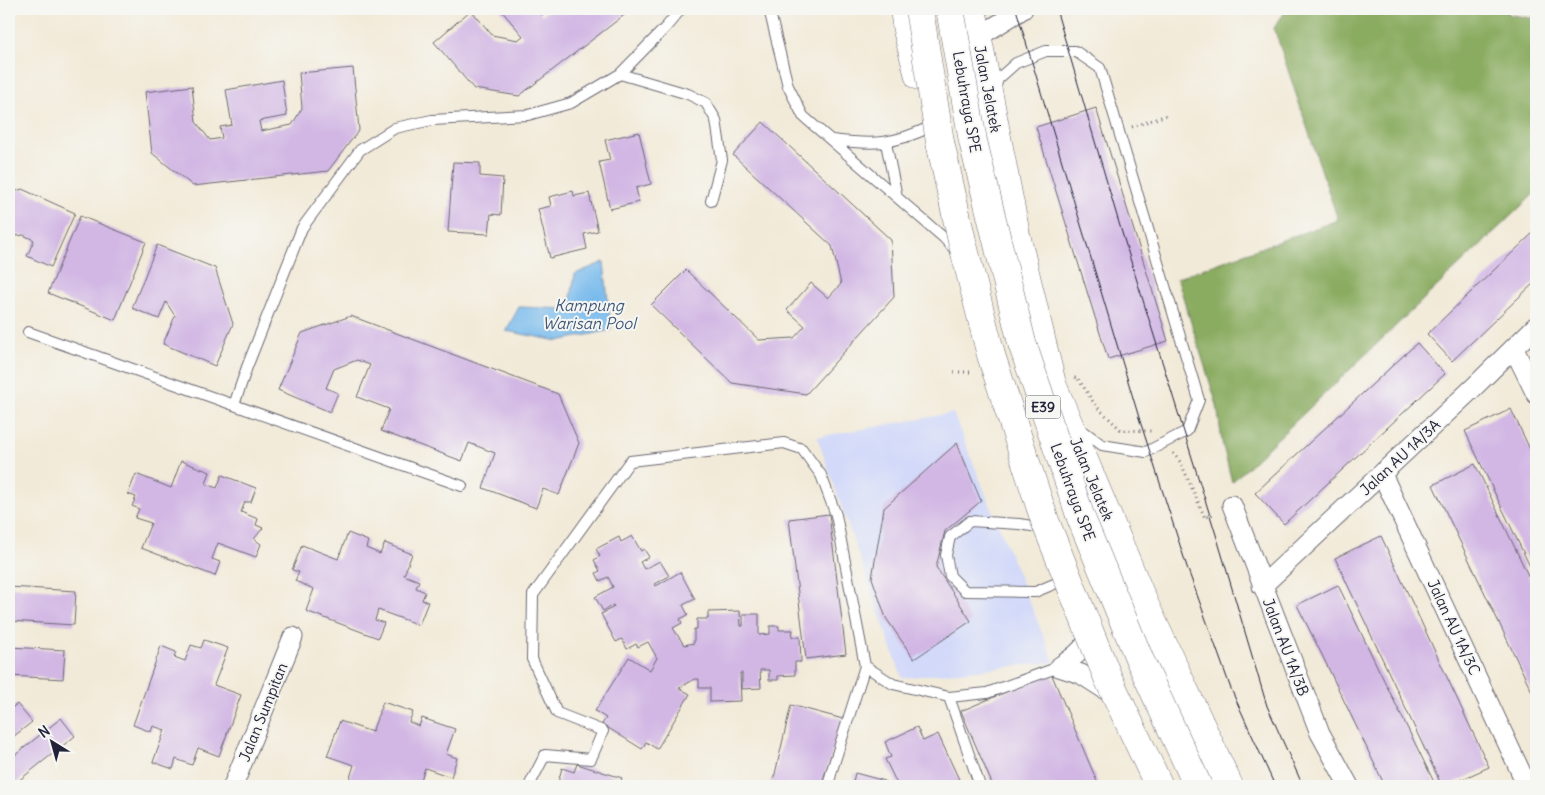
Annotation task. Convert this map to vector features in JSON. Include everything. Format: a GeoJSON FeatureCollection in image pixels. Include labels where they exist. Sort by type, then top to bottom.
{"type":"FeatureCollection","features":[{"type":"Feature","properties":{"kind":"main road"},"geometry":{"type":"LineString","coordinates":[[904,9],[907,30],[965,262],[1050,528],[1075,602],[1159,786]]}},
{"type":"Feature","properties":{"kind":"main road","name":"Lebuhraya SPE"},"geometry":{"type":"LineString","coordinates":[[919,9],[940,142],[962,241],[991,355],[1045,521],[1108,678],[1159,786]]}},
{"type":"Feature","properties":{"kind":"main road","name":"Lebuhraya SPE"},"geometry":{"type":"LineString","coordinates":[[950,9],[973,141],[1022,343],[1081,518],[1139,658],[1198,786]]}},
{"type":"Feature","properties":{"kind":"main road","name":"Jalan Jelatek"},"geometry":{"type":"LineString","coordinates":[[972,9],[1016,235],[1052,384],[1143,601],[1229,786]]}},
{"type":"Feature","properties":{"kind":"street"},"geometry":{"type":"LineString","coordinates":[[978,37],[1023,9]]}},
{"type":"Feature","properties":{"kind":"street","name":"Jalan AU 1A/3A"},"geometry":{"type":"LineString","coordinates":[[1262,586],[1536,326]]}},
{"type":"Feature","properties":{"kind":"street"},"geometry":{"type":"LineString","coordinates":[[1514,348],[1536,394]]}},
{"type":"Feature","properties":{"kind":"street","name":"Jalan AU 1A/3C"},"geometry":{"type":"LineString","coordinates":[[1382,474],[1526,780]]}},
{"type":"Feature","properties":{"kind":"street","name":"Jalan AU 1A/3B"},"geometry":{"type":"LineString","coordinates":[[1232,505],[1320,734],[1349,786]]}},
{"type":"Feature","properties":{"kind":"street"},"geometry":{"type":"LineString","coordinates":[[1059,667],[1073,658],[1086,644],[1091,635]]}},
{"type":"Feature","properties":{"kind":"street","name":"Jalan Sumpitan"},"geometry":{"type":"LineString","coordinates":[[233,786],[293,637]]}},
{"type":"Feature","properties":{"kind":"street"},"geometry":{"type":"LineString","coordinates":[[1059,667],[1081,674],[1121,700]]}},
{"type":"Feature","properties":{"kind":"lane"},"geometry":{"type":"LineString","coordinates":[[234,405],[302,228],[360,150],[395,128],[432,120],[528,115],[571,103],[620,74],[681,9]]}},
{"type":"Feature","properties":{"kind":"lane"},"geometry":{"type":"LineString","coordinates":[[769,9],[788,86],[803,116],[944,238],[965,262]]}},
{"type":"Feature","properties":{"kind":"lane"},"geometry":{"type":"LineString","coordinates":[[990,103],[998,78],[1016,63],[1046,51],[1075,51],[1100,68],[1200,400],[1187,431],[1146,452],[1102,446],[1067,419]]}},
{"type":"Feature","properties":{"kind":"lane"},"geometry":{"type":"LineString","coordinates":[[620,74],[688,94],[706,103],[716,120],[722,160],[710,201]]}},
{"type":"Feature","properties":{"kind":"lane"},"geometry":{"type":"LineString","coordinates":[[832,140],[866,144],[886,143],[905,139],[932,126]]}},
{"type":"Feature","properties":{"kind":"lane"},"geometry":{"type":"LineString","coordinates":[[886,143],[897,197]]}},
{"type":"Feature","properties":{"kind":"lane"},"geometry":{"type":"LineString","coordinates":[[28,332],[462,486]]}},
{"type":"Feature","properties":{"kind":"lane"},"geometry":{"type":"LineString","coordinates":[[529,786],[545,755],[591,759],[603,731],[557,713],[532,660],[533,596],[630,461],[784,443],[802,449],[821,475],[836,515],[865,666],[828,786]]}},
{"type":"Feature","properties":{"kind":"lane"},"geometry":{"type":"LineString","coordinates":[[1050,528],[970,521],[950,537],[946,556],[950,576],[965,591],[1035,592],[1067,578]]}},
{"type":"Feature","properties":{"kind":"lane"},"geometry":{"type":"LineString","coordinates":[[865,666],[893,684],[949,697],[987,693],[1059,667]]}},
{"type":"Feature","properties":{"kind":"lane"},"geometry":{"type":"LineString","coordinates":[[949,697],[980,786]]}},
{"type":"Feature","properties":{"kind":"path"},"geometry":{"type":"LineString","coordinates":[[1119,131],[1167,115]]}},
{"type":"Feature","properties":{"kind":"path"},"geometry":{"type":"LineString","coordinates":[[1078,377],[1096,406],[1121,430],[1150,432],[1158,428]]}},
{"type":"Feature","properties":{"kind":"path"},"geometry":{"type":"LineString","coordinates":[[1180,463],[1205,518]]}},
{"type":"Feature","properties":{"kind":"shaded area"},"geometry":{"type":"Polygon","coordinates":[[[953,413],[1054,662],[902,678],[817,437],[953,413]]]}},
{"type":"Feature","properties":{"kind":"green space"},"geometry":{"type":"Polygon","coordinates":[[[1287,9],[1508,9],[1508,14],[1536,19],[1536,192],[1232,482],[1222,442],[1217,405],[1177,278],[1338,220],[1274,28],[1287,9]]]}},
{"type":"Feature","properties":{"kind":"water","name":"Kampung Warisan Pool"},"geometry":{"type":"Polygon","coordinates":[[[604,262],[611,330],[558,341],[506,331],[519,307],[569,309],[575,274],[604,262]]]}},
{"type":"Feature","properties":{"kind":"building"},"geometry":{"type":"Polygon","coordinates":[[[500,9],[538,9],[542,15],[549,9],[632,9],[519,96],[474,89],[434,42],[471,10],[492,35],[518,40],[523,36],[500,9]]]}},
{"type":"Feature","properties":{"kind":"building"},"geometry":{"type":"Polygon","coordinates":[[[1534,9],[1536,9],[1536,20],[1532,19],[1534,9]]]}},
{"type":"Feature","properties":{"kind":"building"},"geometry":{"type":"Polygon","coordinates":[[[353,68],[359,130],[328,171],[193,186],[152,153],[145,92],[192,86],[196,122],[210,140],[222,138],[220,127],[232,125],[226,90],[282,80],[287,116],[259,121],[261,131],[292,125],[302,108],[299,73],[353,68]]]}},
{"type":"Feature","properties":{"kind":"building"},"geometry":{"type":"Polygon","coordinates":[[[1096,108],[1168,341],[1108,359],[1036,127],[1096,108]]]}},
{"type":"Feature","properties":{"kind":"building"},"geometry":{"type":"Polygon","coordinates":[[[763,122],[891,240],[894,297],[806,394],[732,383],[651,305],[686,270],[759,340],[794,338],[805,326],[787,310],[811,283],[828,298],[841,284],[832,246],[733,155],[763,122]]]}},
{"type":"Feature","properties":{"kind":"building"},"geometry":{"type":"Polygon","coordinates":[[[639,132],[651,184],[636,188],[639,202],[610,209],[599,162],[610,160],[605,140],[639,132]]]}},
{"type":"Feature","properties":{"kind":"building"},"geometry":{"type":"Polygon","coordinates":[[[453,162],[480,163],[480,176],[503,178],[501,215],[491,214],[489,234],[448,232],[453,162]]]}},
{"type":"Feature","properties":{"kind":"building"},"geometry":{"type":"Polygon","coordinates":[[[22,189],[75,213],[51,267],[27,256],[34,240],[23,235],[9,237],[9,194],[22,189]]]}},
{"type":"Feature","properties":{"kind":"building"},"geometry":{"type":"Polygon","coordinates":[[[573,191],[574,196],[589,193],[598,231],[584,234],[587,249],[550,258],[538,209],[551,206],[549,197],[573,191]]]}},
{"type":"Feature","properties":{"kind":"building"},"geometry":{"type":"Polygon","coordinates":[[[80,216],[146,242],[115,320],[48,293],[80,216]]]}},
{"type":"Feature","properties":{"kind":"building"},"geometry":{"type":"Polygon","coordinates":[[[1536,230],[1536,281],[1452,361],[1427,334],[1536,230]]]}},
{"type":"Feature","properties":{"kind":"building"},"geometry":{"type":"Polygon","coordinates":[[[157,245],[215,268],[233,324],[215,366],[163,344],[175,316],[166,302],[159,319],[132,308],[157,245]]]}},
{"type":"Feature","properties":{"kind":"building"},"geometry":{"type":"Polygon","coordinates":[[[351,316],[558,394],[579,443],[559,495],[543,489],[536,508],[483,488],[495,453],[469,443],[462,461],[381,431],[389,409],[357,397],[370,365],[357,360],[334,369],[326,388],[338,393],[330,412],[278,390],[302,333],[351,316]]]}},
{"type":"Feature","properties":{"kind":"building"},"geometry":{"type":"Polygon","coordinates":[[[1417,343],[1445,374],[1284,524],[1255,493],[1417,343]]]}},
{"type":"Feature","properties":{"kind":"building"},"geometry":{"type":"Polygon","coordinates":[[[1511,409],[1536,462],[1536,579],[1465,431],[1511,409]]]}},
{"type":"Feature","properties":{"kind":"building"},"geometry":{"type":"Polygon","coordinates":[[[957,443],[981,501],[945,531],[936,567],[971,621],[914,659],[886,618],[872,578],[884,508],[957,443]]]}},
{"type":"Feature","properties":{"kind":"building"},"geometry":{"type":"Polygon","coordinates":[[[181,461],[210,472],[206,484],[217,488],[222,475],[256,488],[251,502],[245,502],[241,512],[258,519],[256,525],[263,528],[254,539],[261,544],[256,557],[218,543],[212,559],[220,562],[215,576],[141,548],[151,523],[135,518],[139,509],[132,506],[136,497],[128,494],[136,474],[171,488],[181,461]]]}},
{"type":"Feature","properties":{"kind":"building"},"geometry":{"type":"Polygon","coordinates":[[[1475,464],[1536,592],[1536,700],[1433,485],[1475,464]]]}},
{"type":"Feature","properties":{"kind":"building"},"geometry":{"type":"Polygon","coordinates":[[[829,514],[846,654],[806,659],[789,519],[829,514]]]}},
{"type":"Feature","properties":{"kind":"building"},"geometry":{"type":"Polygon","coordinates":[[[348,533],[368,541],[366,548],[380,554],[385,543],[412,554],[404,575],[419,581],[416,588],[425,592],[422,600],[428,602],[419,625],[378,610],[375,620],[384,623],[378,638],[306,611],[314,589],[295,581],[299,572],[292,570],[302,545],[338,559],[348,533]]]}},
{"type":"Feature","properties":{"kind":"building"},"geometry":{"type":"Polygon","coordinates":[[[632,536],[641,551],[644,549],[649,557],[640,562],[644,569],[660,561],[669,576],[655,584],[656,586],[680,572],[695,599],[683,605],[688,615],[680,619],[682,623],[673,628],[684,645],[694,643],[694,629],[697,629],[697,619],[708,619],[708,612],[740,611],[741,626],[743,626],[743,614],[759,614],[759,635],[770,634],[770,626],[779,626],[779,630],[793,630],[792,637],[800,637],[801,662],[795,662],[795,675],[778,676],[778,680],[769,680],[769,670],[760,670],[761,688],[742,689],[742,673],[740,673],[741,701],[710,702],[710,688],[699,688],[699,679],[695,679],[679,688],[690,694],[657,749],[646,742],[642,749],[602,724],[606,718],[595,711],[629,657],[650,670],[657,658],[648,642],[638,647],[636,644],[627,649],[622,639],[616,642],[601,614],[614,607],[613,605],[603,611],[595,597],[613,587],[608,577],[600,581],[596,573],[600,571],[594,560],[600,556],[596,549],[619,537],[621,542],[632,536]]]}},
{"type":"Feature","properties":{"kind":"building"},"geometry":{"type":"Polygon","coordinates":[[[1381,536],[1489,767],[1447,786],[1442,786],[1335,558],[1381,536]]]}},
{"type":"Feature","properties":{"kind":"building"},"geometry":{"type":"Polygon","coordinates":[[[1338,585],[1436,786],[1385,786],[1297,605],[1338,585]]]}},
{"type":"Feature","properties":{"kind":"building"},"geometry":{"type":"Polygon","coordinates":[[[9,587],[76,591],[74,625],[9,621],[9,587]]]}},
{"type":"Feature","properties":{"kind":"building"},"geometry":{"type":"Polygon","coordinates":[[[204,640],[228,648],[214,685],[241,695],[219,756],[198,748],[192,765],[176,759],[173,769],[153,762],[165,730],[153,726],[151,732],[133,725],[161,646],[176,652],[174,657],[185,661],[191,645],[201,648],[204,640]]]}},
{"type":"Feature","properties":{"kind":"building"},"geometry":{"type":"Polygon","coordinates":[[[9,647],[65,650],[63,679],[9,676],[9,647]]]}},
{"type":"Feature","properties":{"kind":"building"},"geometry":{"type":"Polygon","coordinates":[[[1051,673],[1099,786],[993,786],[961,711],[1051,673]]]}},
{"type":"Feature","properties":{"kind":"building"},"geometry":{"type":"Polygon","coordinates":[[[383,702],[413,712],[409,722],[419,726],[422,718],[455,729],[446,754],[457,758],[451,777],[425,768],[419,786],[356,786],[348,784],[354,765],[327,756],[340,721],[372,732],[383,702]]]}},
{"type":"Feature","properties":{"kind":"building"},"geometry":{"type":"Polygon","coordinates":[[[17,704],[32,722],[9,740],[9,710],[17,704]]]}},
{"type":"Feature","properties":{"kind":"building"},"geometry":{"type":"Polygon","coordinates":[[[791,705],[843,719],[821,786],[770,786],[775,774],[791,705]]]}},
{"type":"Feature","properties":{"kind":"building"},"geometry":{"type":"Polygon","coordinates":[[[61,718],[75,736],[12,786],[9,786],[9,760],[61,718]]]}},
{"type":"Feature","properties":{"kind":"building"},"geometry":{"type":"Polygon","coordinates":[[[917,727],[923,741],[938,734],[962,786],[898,786],[885,759],[891,757],[885,742],[917,727]]]}},
{"type":"Feature","properties":{"kind":"building"},"geometry":{"type":"Polygon","coordinates":[[[577,764],[622,778],[619,786],[557,786],[562,768],[574,772],[577,764]]]}},
{"type":"Feature","properties":{"kind":"building"},"geometry":{"type":"Polygon","coordinates":[[[855,773],[885,781],[884,786],[852,786],[855,773]]]}},
{"type":"Feature","properties":{"kind":"tram line"},"geometry":{"type":"LineString","coordinates":[[1016,9],[1140,421],[1187,567],[1231,689],[1275,786]]}},
{"type":"Feature","properties":{"kind":"tram line"},"geometry":{"type":"LineString","coordinates":[[1056,9],[1119,223],[1267,706],[1303,786]]}}]}
